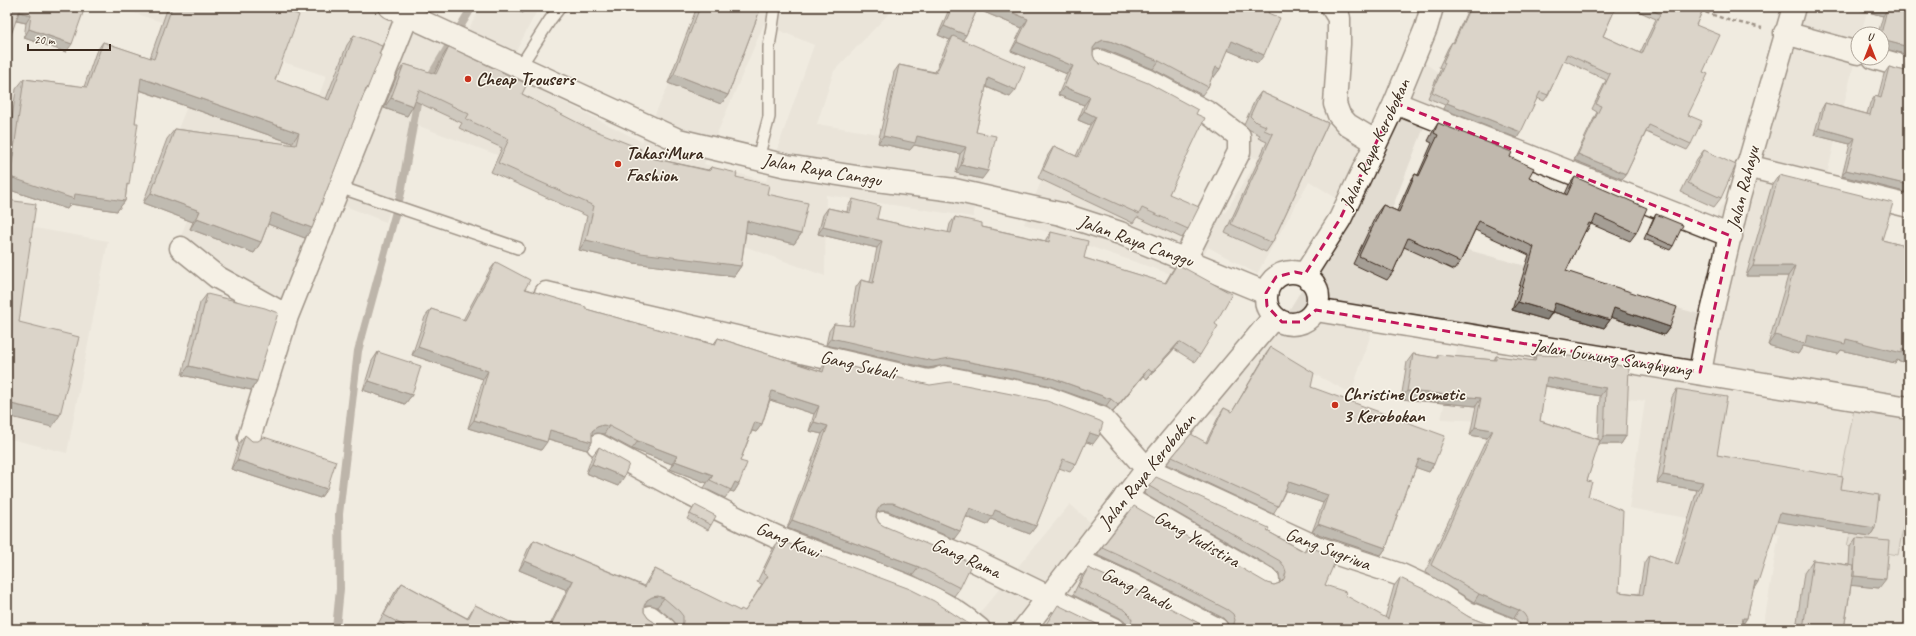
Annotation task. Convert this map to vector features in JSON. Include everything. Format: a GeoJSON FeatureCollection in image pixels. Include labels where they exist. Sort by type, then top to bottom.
{"type":"FeatureCollection","features":[{"type":"Feature","properties":{"kind":"street"},"geometry":{"type":"LineString","coordinates":[[1332,7],[1338,18],[1339,44],[1335,104],[1339,115],[1348,125],[1376,142]]}},
{"type":"Feature","properties":{"kind":"street","name":"Jalan Raya Kerobokan"},"geometry":{"type":"LineString","coordinates":[[1305,274],[1340,219],[1395,103],[1426,28],[1432,7]]}},
{"type":"Feature","properties":{"kind":"street","name":"Jalan Rahayu"},"geometry":{"type":"LineString","coordinates":[[1700,372],[1708,329],[1747,166],[1785,33],[1794,7]]}},
{"type":"Feature","properties":{"kind":"street","name":"Jalan Raya Canggu"},"geometry":{"type":"LineString","coordinates":[[399,10],[678,140],[787,166],[869,179],[954,190],[1061,214],[1120,233],[1266,293]]}},
{"type":"Feature","properties":{"kind":"street"},"geometry":{"type":"LineString","coordinates":[[249,438],[287,316],[339,187],[399,10]]}},
{"type":"Feature","properties":{"kind":"street"},"geometry":{"type":"LineString","coordinates":[[1785,33],[1850,51]]}},
{"type":"Feature","properties":{"kind":"street"},"geometry":{"type":"LineString","coordinates":[[1099,61],[1147,80],[1210,114],[1238,136],[1238,152],[1185,259]]}},
{"type":"Feature","properties":{"kind":"street"},"geometry":{"type":"LineString","coordinates":[[1890,63],[1909,68]]}},
{"type":"Feature","properties":{"kind":"street"},"geometry":{"type":"LineString","coordinates":[[1395,103],[1731,236]]}},
{"type":"Feature","properties":{"kind":"street"},"geometry":{"type":"LineString","coordinates":[[1747,166],[1909,206]]}},
{"type":"Feature","properties":{"kind":"street"},"geometry":{"type":"LineString","coordinates":[[181,248],[217,277],[287,316]]}},
{"type":"Feature","properties":{"kind":"street"},"geometry":{"type":"LineString","coordinates":[[1285,272],[1295,272],[1305,274],[1315,284],[1319,297],[1316,310],[1309,318],[1292,324],[1282,322],[1274,317],[1267,306],[1266,293],[1270,284],[1276,277],[1285,272]]}},
{"type":"Feature","properties":{"kind":"street","name":"Gang Subali"},"geometry":{"type":"LineString","coordinates":[[546,293],[927,381],[936,380],[943,377],[1045,398],[1102,418],[1147,468]]}},
{"type":"Feature","properties":{"kind":"street","name":"Jalan Gunung Sanghyang"},"geometry":{"type":"LineString","coordinates":[[1316,310],[1700,372],[1909,408]]}},
{"type":"Feature","properties":{"kind":"street","name":"Jalan Raya Kerobokan"},"geometry":{"type":"LineString","coordinates":[[1024,629],[1147,468],[1274,317]]}},
{"type":"Feature","properties":{"kind":"street","name":"Gang Kawi"},"geometry":{"type":"LineString","coordinates":[[598,444],[676,487],[771,534],[920,592],[961,613],[978,629]]}},
{"type":"Feature","properties":{"kind":"street","name":"Gang Sugriwa"},"geometry":{"type":"LineString","coordinates":[[1147,468],[1316,547],[1401,575],[1429,588],[1468,613],[1509,629]]}},
{"type":"Feature","properties":{"kind":"street","name":"Gang Yudistira"},"geometry":{"type":"LineString","coordinates":[[1125,497],[1268,580]]}},
{"type":"Feature","properties":{"kind":"street","name":"Gang Rama"},"geometry":{"type":"LineString","coordinates":[[882,523],[973,560],[1114,629]]}},
{"type":"Feature","properties":{"kind":"street","name":"Gang Pandu"},"geometry":{"type":"LineString","coordinates":[[1077,560],[1130,584],[1217,629]]}},
{"type":"Feature","properties":{"kind":"lane"},"geometry":{"type":"LineString","coordinates":[[520,67],[560,7]]}},
{"type":"Feature","properties":{"kind":"lane"},"geometry":{"type":"LineString","coordinates":[[758,158],[769,117],[769,47],[775,7]]}},
{"type":"Feature","properties":{"kind":"lane"},"geometry":{"type":"LineString","coordinates":[[339,187],[518,248]]}},
{"type":"Feature","properties":{"kind":"path"},"geometry":{"type":"LineString","coordinates":[[1696,9],[1728,20],[1785,33]]}},
{"type":"Feature","properties":{"kind":"highlighted area"},"geometry":{"type":"Polygon","coordinates":[[[1395,103],[1731,236],[1700,372],[1316,310],[1301,322],[1282,322],[1267,306],[1266,293],[1276,277],[1295,272],[1305,274],[1340,219],[1395,103]]]}},
{"type":"Feature","properties":{"kind":"shaded area"},"geometry":{"type":"Polygon","coordinates":[[[116,7],[410,7],[468,30],[481,7],[539,7],[505,72],[642,142],[705,7],[895,7],[834,71],[817,124],[922,141],[960,123],[956,155],[985,158],[973,217],[826,195],[825,276],[419,126],[386,222],[340,204],[295,322],[173,256],[201,185],[162,168],[199,77],[311,118],[326,76],[116,7]],[[764,24],[704,164],[766,181],[814,45],[764,24]]]}},
{"type":"Feature","properties":{"kind":"shaded area"},"geometry":{"type":"Polygon","coordinates":[[[1792,7],[1868,7],[1863,26],[1850,26],[1850,66],[1853,66],[1827,174],[1871,186],[1862,243],[1909,256],[1909,409],[1898,554],[1909,495],[1909,629],[1763,629],[1779,534],[1629,508],[1645,401],[1498,383],[1485,421],[1441,419],[1459,340],[1372,331],[1351,393],[1283,358],[1237,427],[1192,403],[1253,343],[1286,315],[1352,208],[1309,181],[1257,274],[1208,247],[1191,281],[1024,224],[1050,159],[1190,219],[1200,201],[1225,213],[1258,159],[1239,151],[1269,99],[1378,147],[1417,57],[1444,77],[1385,226],[1717,319],[1717,212],[1764,147],[1792,7]]]}},
{"type":"Feature","properties":{"kind":"shaded area"},"geometry":{"type":"Polygon","coordinates":[[[7,223],[108,241],[67,453],[7,438],[7,223]]]}},
{"type":"Feature","properties":{"kind":"shaded area"},"geometry":{"type":"Polygon","coordinates":[[[1856,399],[1909,409],[1909,495],[1898,555],[1847,546],[1859,497],[1838,492],[1856,399]]]}},
{"type":"Feature","properties":{"kind":"shaded area"},"geometry":{"type":"Polygon","coordinates":[[[1070,504],[1109,539],[1057,629],[873,629],[972,622],[1070,504]]]}},
{"type":"Feature","properties":{"kind":"building"},"geometry":{"type":"Polygon","coordinates":[[[7,7],[85,7],[72,44],[29,29],[31,15],[19,12],[7,46],[7,7]]]}},
{"type":"Feature","properties":{"kind":"building"},"geometry":{"type":"Polygon","coordinates":[[[172,7],[279,7],[299,15],[275,80],[329,100],[354,35],[382,46],[379,54],[381,55],[366,89],[312,228],[272,213],[261,242],[197,218],[200,211],[151,193],[175,129],[296,145],[299,133],[141,78],[135,123],[138,123],[129,185],[127,184],[125,201],[75,194],[74,199],[10,177],[24,79],[87,87],[103,42],[154,59],[172,7]]]}},
{"type":"Feature","properties":{"kind":"building"},"geometry":{"type":"Polygon","coordinates":[[[700,7],[761,7],[728,95],[674,74],[700,7]]]}},
{"type":"Feature","properties":{"kind":"building"},"geometry":{"type":"Polygon","coordinates":[[[952,7],[978,7],[966,35],[944,26],[952,7]]]}},
{"type":"Feature","properties":{"kind":"building"},"geometry":{"type":"Polygon","coordinates":[[[999,7],[1270,7],[1268,13],[1280,18],[1264,55],[1232,41],[1220,69],[1216,67],[1208,87],[1159,61],[1110,41],[1103,40],[1097,43],[1093,48],[1095,60],[1100,64],[1148,83],[1198,110],[1196,114],[1205,118],[1169,194],[1199,207],[1188,229],[1142,208],[1139,214],[1043,170],[1054,146],[1078,157],[1096,117],[1084,111],[1090,97],[1064,87],[1073,66],[1017,42],[1028,19],[999,7]]]}},
{"type":"Feature","properties":{"kind":"building"},"geometry":{"type":"Polygon","coordinates":[[[1470,7],[1616,7],[1603,36],[1642,54],[1660,14],[1646,7],[1704,7],[1696,25],[1720,35],[1703,72],[1708,74],[1688,115],[1702,121],[1691,144],[1649,125],[1626,174],[1578,154],[1601,106],[1596,104],[1610,74],[1567,54],[1548,95],[1540,92],[1521,132],[1447,103],[1449,100],[1432,92],[1445,63],[1443,62],[1452,42],[1454,43],[1470,7]]]}},
{"type":"Feature","properties":{"kind":"building"},"geometry":{"type":"Polygon","coordinates":[[[1880,7],[1909,7],[1909,47],[1890,42],[1890,26],[1883,26],[1887,9],[1880,7]]]}},
{"type":"Feature","properties":{"kind":"building"},"geometry":{"type":"Polygon","coordinates":[[[953,36],[1025,67],[1016,90],[988,78],[976,132],[996,136],[988,171],[961,165],[966,147],[917,136],[915,143],[883,136],[899,65],[936,73],[953,36]]]}},
{"type":"Feature","properties":{"kind":"building"},"geometry":{"type":"Polygon","coordinates":[[[449,47],[527,84],[522,94],[586,127],[641,149],[638,155],[710,171],[711,167],[737,173],[736,177],[769,185],[767,194],[808,203],[801,234],[747,221],[741,266],[641,253],[586,240],[594,206],[498,163],[509,139],[466,119],[469,114],[419,90],[413,106],[391,98],[404,64],[436,74],[449,47]]]}},
{"type":"Feature","properties":{"kind":"building"},"geometry":{"type":"Polygon","coordinates":[[[1889,67],[1909,72],[1909,185],[1846,170],[1855,138],[1819,128],[1825,103],[1870,115],[1875,96],[1881,98],[1889,67]]]}},
{"type":"Feature","properties":{"kind":"building"},"geometry":{"type":"Polygon","coordinates":[[[1261,92],[1328,123],[1272,243],[1231,224],[1273,134],[1264,130],[1266,126],[1256,122],[1250,116],[1261,92]]]}},
{"type":"Feature","properties":{"kind":"building"},"geometry":{"type":"Polygon","coordinates":[[[1438,123],[1512,152],[1510,157],[1534,168],[1529,177],[1567,195],[1575,177],[1647,208],[1636,233],[1596,215],[1592,224],[1589,223],[1566,271],[1677,307],[1670,327],[1614,308],[1610,320],[1555,303],[1552,312],[1518,302],[1534,247],[1479,221],[1460,262],[1408,238],[1393,272],[1359,256],[1383,205],[1399,212],[1415,174],[1419,176],[1438,135],[1434,133],[1438,123]]]}},
{"type":"Feature","properties":{"kind":"building"},"geometry":{"type":"Polygon","coordinates":[[[1704,150],[1736,165],[1721,198],[1688,183],[1704,150]]]}},
{"type":"Feature","properties":{"kind":"building"},"geometry":{"type":"Polygon","coordinates":[[[1779,175],[1893,203],[1882,240],[1909,247],[1909,352],[1902,349],[1902,353],[1846,339],[1845,344],[1807,335],[1805,344],[1775,335],[1795,266],[1753,266],[1779,175]]]}},
{"type":"Feature","properties":{"kind":"building"},"geometry":{"type":"Polygon","coordinates":[[[853,199],[880,206],[877,219],[926,230],[926,228],[951,233],[955,217],[982,223],[982,227],[1049,242],[1051,232],[1088,241],[1084,258],[1166,283],[1177,264],[1232,294],[1215,324],[1218,326],[1200,355],[1179,342],[1152,372],[1148,369],[1118,405],[1111,399],[1052,378],[950,358],[933,361],[831,338],[834,324],[853,326],[861,280],[873,283],[882,241],[823,227],[828,208],[850,213],[853,199]]]}},
{"type":"Feature","properties":{"kind":"building"},"geometry":{"type":"Polygon","coordinates":[[[7,200],[36,204],[19,322],[79,337],[60,415],[7,403],[7,200]]]}},
{"type":"Feature","properties":{"kind":"building"},"geometry":{"type":"Polygon","coordinates":[[[1656,214],[1683,225],[1673,246],[1647,234],[1656,214]]]}},
{"type":"Feature","properties":{"kind":"building"},"geometry":{"type":"Polygon","coordinates":[[[496,262],[530,280],[525,289],[586,307],[586,309],[715,345],[718,338],[823,372],[826,361],[930,385],[950,382],[1047,401],[1103,423],[1099,436],[1090,433],[1076,464],[1063,459],[1036,526],[995,510],[992,517],[970,508],[960,531],[893,503],[881,505],[877,511],[876,517],[879,523],[972,563],[960,588],[919,567],[792,520],[828,426],[814,422],[819,406],[772,391],[762,424],[755,422],[740,461],[747,463],[739,484],[735,482],[731,490],[710,480],[713,475],[675,461],[677,456],[638,441],[609,426],[603,425],[592,431],[592,442],[550,430],[547,442],[474,420],[488,371],[418,347],[431,309],[465,320],[496,262]]]}},
{"type":"Feature","properties":{"kind":"building"},"geometry":{"type":"Polygon","coordinates":[[[207,294],[265,308],[278,313],[257,381],[189,366],[207,294]]]}},
{"type":"Feature","properties":{"kind":"building"},"geometry":{"type":"Polygon","coordinates":[[[1271,347],[1314,373],[1311,387],[1445,436],[1434,464],[1419,459],[1409,485],[1408,484],[1386,548],[1318,524],[1328,495],[1289,482],[1278,506],[1172,457],[1191,434],[1207,443],[1224,408],[1232,412],[1271,347]]]}},
{"type":"Feature","properties":{"kind":"building"},"geometry":{"type":"Polygon","coordinates":[[[378,352],[421,366],[412,395],[369,381],[378,352]]]}},
{"type":"Feature","properties":{"kind":"building"},"geometry":{"type":"Polygon","coordinates":[[[1413,354],[1438,358],[1438,355],[1496,360],[1496,356],[1535,361],[1536,355],[1569,356],[1601,361],[1629,368],[1626,436],[1604,436],[1606,388],[1547,377],[1540,421],[1600,440],[1587,481],[1592,482],[1588,496],[1623,511],[1619,592],[1643,595],[1649,555],[1678,565],[1703,482],[1663,475],[1677,389],[1727,397],[1717,455],[1843,477],[1841,489],[1879,495],[1875,528],[1780,513],[1758,582],[1755,581],[1747,618],[1743,618],[1741,629],[1524,629],[1527,619],[1519,610],[1479,594],[1431,565],[1493,430],[1475,427],[1481,398],[1407,391],[1413,354]]]}},
{"type":"Feature","properties":{"kind":"building"},"geometry":{"type":"Polygon","coordinates":[[[245,435],[252,441],[258,441],[264,437],[336,461],[327,489],[237,460],[245,435]]]}},
{"type":"Feature","properties":{"kind":"building"},"geometry":{"type":"Polygon","coordinates":[[[599,447],[629,464],[624,477],[592,464],[599,447]]]}},
{"type":"Feature","properties":{"kind":"building"},"geometry":{"type":"Polygon","coordinates":[[[1156,477],[1269,528],[1267,531],[1305,552],[1307,546],[1337,557],[1325,585],[1346,592],[1345,595],[1388,619],[1400,578],[1428,591],[1469,617],[1500,629],[1232,629],[1235,620],[1233,614],[1228,610],[1141,565],[1102,547],[1134,506],[1267,583],[1274,585],[1280,583],[1284,579],[1286,572],[1280,561],[1149,486],[1156,477]]]}},
{"type":"Feature","properties":{"kind":"building"},"geometry":{"type":"Polygon","coordinates":[[[695,505],[716,516],[711,525],[690,514],[695,505]]]}},
{"type":"Feature","properties":{"kind":"building"},"geometry":{"type":"Polygon","coordinates":[[[1856,538],[1889,541],[1886,579],[1854,576],[1856,538]]]}},
{"type":"Feature","properties":{"kind":"building"},"geometry":{"type":"Polygon","coordinates":[[[534,540],[645,587],[655,569],[740,611],[741,609],[745,611],[768,576],[763,573],[779,540],[910,589],[934,601],[972,626],[971,629],[680,629],[683,622],[683,616],[664,598],[658,596],[647,600],[644,606],[644,612],[648,618],[664,629],[549,629],[573,581],[525,561],[534,540]]]}},
{"type":"Feature","properties":{"kind":"building"},"geometry":{"type":"Polygon","coordinates":[[[1813,560],[1854,566],[1844,629],[1803,629],[1813,560]]]}},
{"type":"Feature","properties":{"kind":"building"},"geometry":{"type":"Polygon","coordinates":[[[1088,568],[1130,587],[1210,629],[1129,629],[1132,620],[1130,615],[1125,610],[1078,587],[1088,568]]]}},
{"type":"Feature","properties":{"kind":"building"},"geometry":{"type":"Polygon","coordinates":[[[7,575],[12,578],[7,587],[7,575]]]}},
{"type":"Feature","properties":{"kind":"building"},"geometry":{"type":"Polygon","coordinates":[[[402,583],[468,619],[475,605],[524,629],[410,629],[384,615],[402,583]]]}},
{"type":"Feature","properties":{"kind":"building"},"geometry":{"type":"Polygon","coordinates":[[[1058,605],[1107,629],[1043,629],[1058,605]]]}},
{"type":"Feature","properties":{"kind":"waterway"},"geometry":{"type":"LineString","coordinates":[[427,82],[472,7]]}},
{"type":"Feature","properties":{"kind":"waterway"},"geometry":{"type":"LineString","coordinates":[[336,629],[340,589],[339,514],[358,351],[401,193],[418,97],[420,93]]}},
{"type":"Feature","properties":{"kind":"place","name":"Cheap Trousers"},"geometry":{"type":"Point","coordinates":[468,79]}},
{"type":"Feature","properties":{"kind":"place","name":"TakasiMura Fashion"},"geometry":{"type":"Point","coordinates":[618,164]}},
{"type":"Feature","properties":{"kind":"place","name":"Christine Cosmetic 3 Kerobokan"},"geometry":{"type":"Point","coordinates":[1335,405]}}]}
